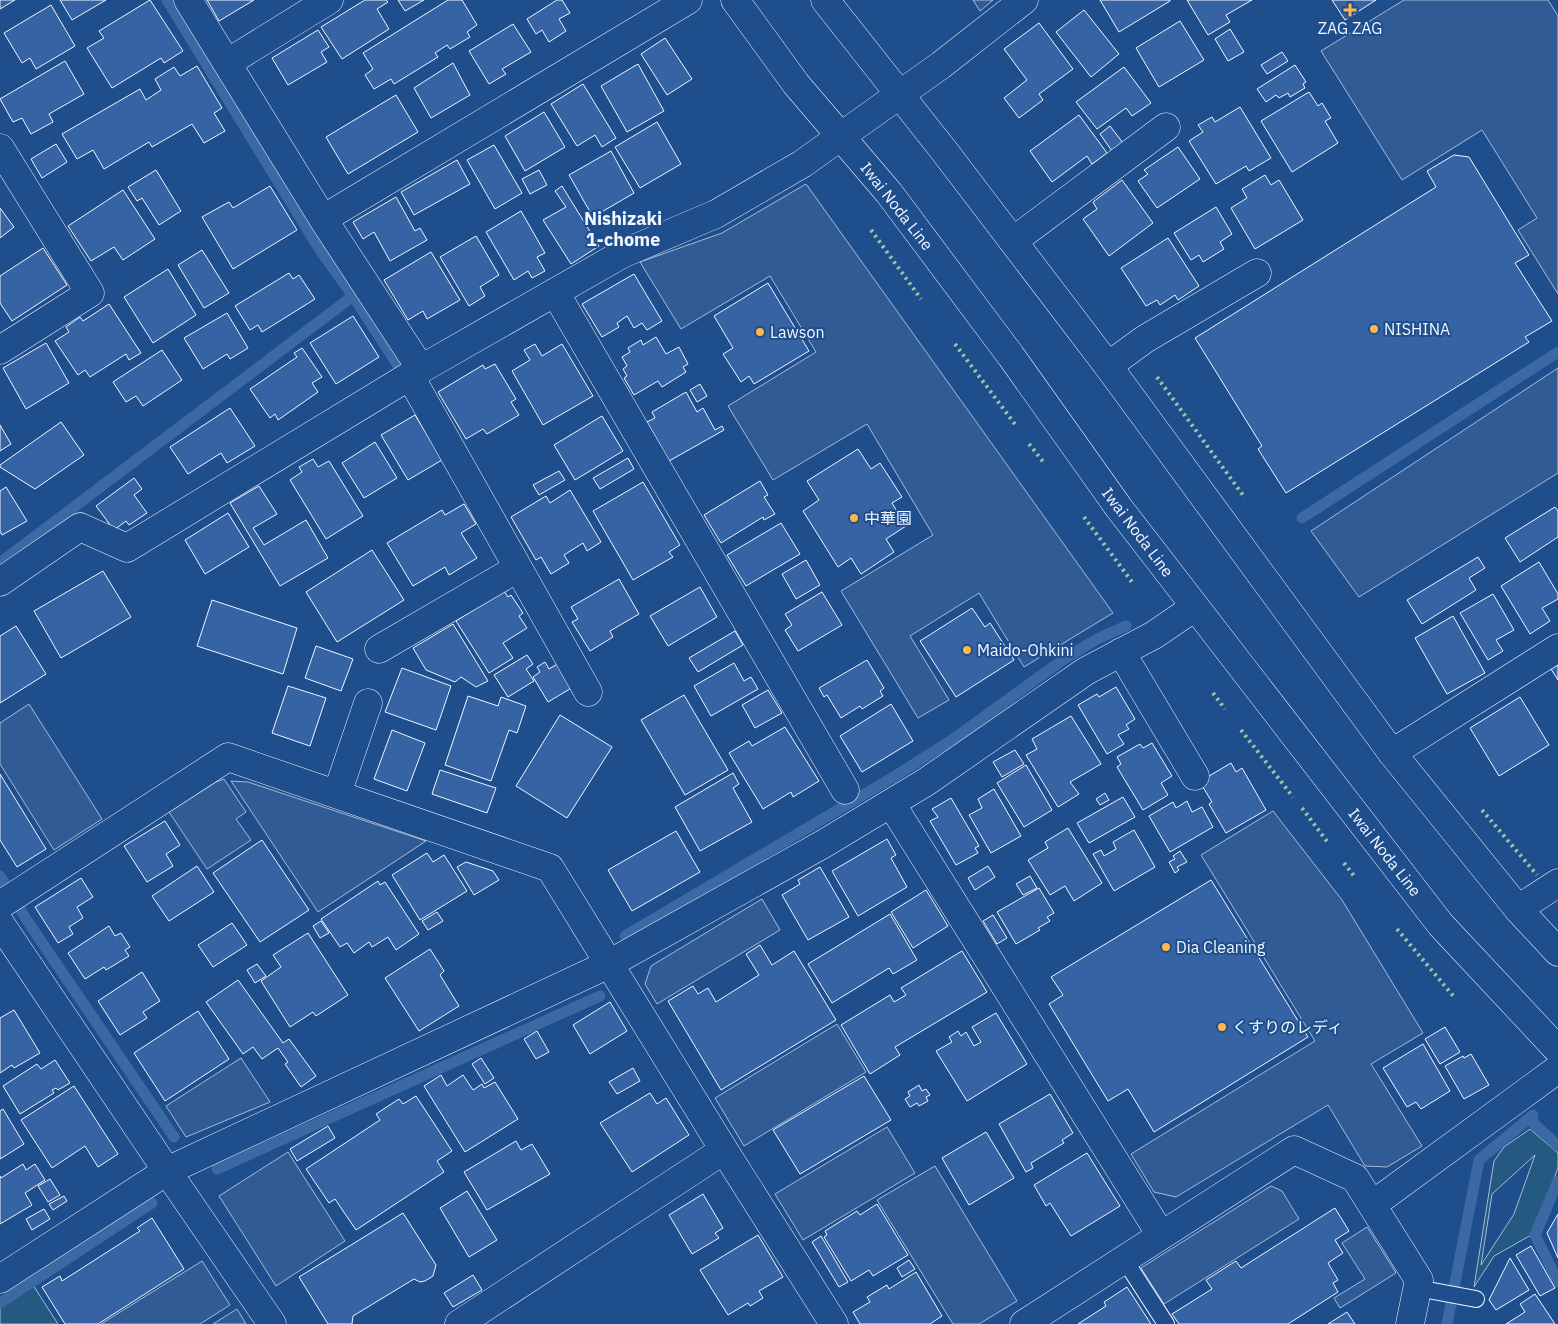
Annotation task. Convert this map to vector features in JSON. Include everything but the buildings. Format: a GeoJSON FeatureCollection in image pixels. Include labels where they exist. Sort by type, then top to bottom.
{"type":"FeatureCollection","features":[{"type":"Feature","properties":{"kind":"street"},"geometry":{"type":"LineString","coordinates":[[188,0],[416,373],[518,568],[588,692]]}},
{"type":"Feature","properties":{"kind":"street"},"geometry":{"type":"LineString","coordinates":[[227,63],[329,0]]}},
{"type":"Feature","properties":{"kind":"street"},"geometry":{"type":"LineString","coordinates":[[323,220],[688,0]]}},
{"type":"Feature","properties":{"kind":"street","name":"Iwai Noda Line"},"geometry":{"type":"LineString","coordinates":[[734,0],[796,84],[894,201],[1011,356],[1119,508],[1441,925],[1558,1050]]}},
{"type":"Feature","properties":{"kind":"street"},"geometry":{"type":"LineString","coordinates":[[824,0],[1013,241],[1108,366],[1392,753],[1518,909],[1558,952]]}},
{"type":"Feature","properties":{"kind":"street"},"geometry":{"type":"LineString","coordinates":[[0,582],[80,527],[127,548],[416,373],[622,254],[716,214],[802,164],[941,65],[1024,0]]}},
{"type":"Feature","properties":{"kind":"street"},"geometry":{"type":"LineString","coordinates":[[1013,241],[1166,127]]}},
{"type":"Feature","properties":{"kind":"street"},"geometry":{"type":"LineString","coordinates":[[0,148],[90,293],[0,350]]}},
{"type":"Feature","properties":{"kind":"street"},"geometry":{"type":"LineString","coordinates":[[1108,366],[1145,339],[1257,273]]}},
{"type":"Feature","properties":{"kind":"street"},"geometry":{"type":"LineString","coordinates":[[555,292],[845,790]]}},
{"type":"Feature","properties":{"kind":"street"},"geometry":{"type":"LineString","coordinates":[[378,649],[518,568]]}},
{"type":"Feature","properties":{"kind":"street"},"geometry":{"type":"LineString","coordinates":[[0,1279],[167,1172],[609,964],[892,804],[1086,671],[1154,635],[1196,607]]}},
{"type":"Feature","properties":{"kind":"street"},"geometry":{"type":"LineString","coordinates":[[1392,753],[1558,648]]}},
{"type":"Feature","properties":{"kind":"street"},"geometry":{"type":"LineString","coordinates":[[1121,652],[1195,776]]}},
{"type":"Feature","properties":{"kind":"street"},"geometry":{"type":"LineString","coordinates":[[337,794],[368,703]]}},
{"type":"Feature","properties":{"kind":"street"},"geometry":{"type":"LineString","coordinates":[[272,1324],[167,1172],[6,905],[228,757],[550,868],[834,1324]]}},
{"type":"Feature","properties":{"kind":"street"},"geometry":{"type":"LineString","coordinates":[[892,804],[1161,1235]]}},
{"type":"Feature","properties":{"kind":"street"},"geometry":{"type":"LineString","coordinates":[[1518,909],[1558,883]]}},
{"type":"Feature","properties":{"kind":"street"},"geometry":{"type":"LineString","coordinates":[[1372,1205],[1558,1069]]}},
{"type":"Feature","properties":{"kind":"street"},"geometry":{"type":"LineString","coordinates":[[459,1324],[724,1150]]}},
{"type":"Feature","properties":{"kind":"street"},"geometry":{"type":"LineString","coordinates":[[1024,1324],[1294,1150],[1355,1178],[1427,1290],[1410,1324]]}},
{"type":"Feature","properties":{"kind":"lane"},"geometry":{"type":"LineString","coordinates":[[1124,1259],[1166,1324]]}},
{"type":"Feature","properties":{"kind":"lane"},"geometry":{"type":"LineString","coordinates":[[1427,1290],[1470,1298]]}},
{"type":"Feature","properties":{"kind":"shaded area"},"geometry":{"type":"Polygon","coordinates":[[[973,0],[993,0],[980,11],[973,0]]]}},
{"type":"Feature","properties":{"kind":"shaded area"},"geometry":{"type":"Polygon","coordinates":[[[1404,0],[1548,0],[1558,16],[1558,294],[1518,230],[1537,218],[1482,130],[1402,180],[1321,51],[1404,0]]]}},
{"type":"Feature","properties":{"kind":"shaded area"},"geometry":{"type":"Polygon","coordinates":[[[806,184],[1113,613],[1024,667],[979,593],[910,636],[949,700],[918,718],[841,591],[933,535],[867,424],[773,480],[728,406],[816,352],[770,276],[681,329],[640,262],[722,233],[806,184]]]}},
{"type":"Feature","properties":{"kind":"shaded area"},"geometry":{"type":"Polygon","coordinates":[[[1558,368],[1558,473],[1359,597],[1311,531],[1558,368]]]}},
{"type":"Feature","properties":{"kind":"shaded area"},"geometry":{"type":"Polygon","coordinates":[[[29,704],[102,819],[54,850],[0,764],[0,723],[29,704]]]}},
{"type":"Feature","properties":{"kind":"shaded area"},"geometry":{"type":"Polygon","coordinates":[[[224,779],[246,812],[236,819],[251,840],[207,869],[169,812],[216,782],[224,779]]]}},
{"type":"Feature","properties":{"kind":"shaded area"},"geometry":{"type":"Polygon","coordinates":[[[231,781],[248,782],[426,841],[318,912],[231,781]]]}},
{"type":"Feature","properties":{"kind":"shaded area"},"geometry":{"type":"Polygon","coordinates":[[[1273,811],[1342,900],[1423,1033],[1371,1064],[1422,1146],[1387,1167],[1365,1166],[1328,1105],[1176,1197],[1154,1192],[1131,1154],[1315,1041],[1201,855],[1273,811]]]}},
{"type":"Feature","properties":{"kind":"shaded area"},"geometry":{"type":"Polygon","coordinates":[[[762,899],[780,930],[657,1004],[645,984],[651,966],[762,899]]]}},
{"type":"Feature","properties":{"kind":"shaded area"},"geometry":{"type":"Polygon","coordinates":[[[837,1024],[866,1072],[744,1146],[715,1098],[837,1024]]]}},
{"type":"Feature","properties":{"kind":"shaded area"},"geometry":{"type":"Polygon","coordinates":[[[241,1058],[270,1102],[186,1137],[166,1106],[241,1058]]]}},
{"type":"Feature","properties":{"kind":"shaded area"},"geometry":{"type":"Polygon","coordinates":[[[887,1127],[915,1173],[803,1240],[775,1194],[887,1127]]]}},
{"type":"Feature","properties":{"kind":"shaded area"},"geometry":{"type":"Polygon","coordinates":[[[1530,1129],[1558,1153],[1558,1168],[1533,1234],[1494,1256],[1474,1287],[1494,1161],[1504,1147],[1530,1129]],[[1535,1155],[1492,1194],[1481,1265],[1514,1214],[1535,1155]]]}},
{"type":"Feature","properties":{"kind":"shaded area"},"geometry":{"type":"Polygon","coordinates":[[[288,1152],[345,1241],[276,1286],[219,1196],[288,1152]]]}},
{"type":"Feature","properties":{"kind":"shaded area"},"geometry":{"type":"Polygon","coordinates":[[[935,1166],[1017,1301],[979,1324],[953,1324],[877,1200],[935,1166]]]}},
{"type":"Feature","properties":{"kind":"shaded area"},"geometry":{"type":"Polygon","coordinates":[[[1271,1186],[1282,1191],[1299,1219],[1164,1304],[1141,1268],[1271,1186]]]}},
{"type":"Feature","properties":{"kind":"shaded area"},"geometry":{"type":"Polygon","coordinates":[[[1367,1227],[1396,1273],[1340,1308],[1334,1298],[1365,1279],[1342,1243],[1367,1227]]]}},
{"type":"Feature","properties":{"kind":"shaded area"},"geometry":{"type":"Polygon","coordinates":[[[202,1261],[230,1305],[200,1324],[101,1324],[202,1261]]]}},
{"type":"Feature","properties":{"kind":"shaded area"},"geometry":{"type":"Polygon","coordinates":[[[33,1285],[58,1324],[0,1324],[0,1307],[33,1285]]]}},
{"type":"Feature","properties":{"kind":"shaded area"},"geometry":{"type":"Polygon","coordinates":[[[237,1309],[246,1324],[213,1324],[237,1309]]]}},
{"type":"Feature","properties":{"kind":"waterway"},"geometry":{"type":"LineString","coordinates":[[167,0],[320,250],[353,296],[399,367]]}},
{"type":"Feature","properties":{"kind":"waterway"},"geometry":{"type":"LineString","coordinates":[[0,563],[353,296]]}},
{"type":"Feature","properties":{"kind":"waterway"},"geometry":{"type":"LineString","coordinates":[[1302,518],[1558,352]]}},
{"type":"Feature","properties":{"kind":"waterway"},"geometry":{"type":"LineString","coordinates":[[625,936],[892,778],[952,740],[1064,659],[1097,639],[1126,626]]}},
{"type":"Feature","properties":{"kind":"waterway"},"geometry":{"type":"LineString","coordinates":[[0,876],[28,922],[174,1137]]}},
{"type":"Feature","properties":{"kind":"waterway"},"geometry":{"type":"LineString","coordinates":[[217,1169],[600,996]]}},
{"type":"Feature","properties":{"kind":"waterway"},"geometry":{"type":"LineString","coordinates":[[1447,1324],[1479,1160],[1533,1115]]}},
{"type":"Feature","properties":{"kind":"waterway"},"geometry":{"type":"LineString","coordinates":[[1529,1119],[1558,1146]]}},
{"type":"Feature","properties":{"kind":"waterway"},"geometry":{"type":"LineString","coordinates":[[1558,1181],[1535,1235],[1558,1282]]}},
{"type":"Feature","properties":{"kind":"waterway"},"geometry":{"type":"LineString","coordinates":[[0,1303],[152,1203]]}},
{"type":"Feature","properties":{"kind":"hedge"},"geometry":{"type":"LineString","coordinates":[[871,230],[921,299]]}},
{"type":"Feature","properties":{"kind":"hedge"},"geometry":{"type":"LineString","coordinates":[[955,344],[1017,427]]}},
{"type":"Feature","properties":{"kind":"hedge"},"geometry":{"type":"LineString","coordinates":[[1157,377],[1245,498]]}},
{"type":"Feature","properties":{"kind":"hedge"},"geometry":{"type":"LineString","coordinates":[[1029,444],[1045,464]]}},
{"type":"Feature","properties":{"kind":"hedge"},"geometry":{"type":"LineString","coordinates":[[1084,517],[1132,582]]}},
{"type":"Feature","properties":{"kind":"hedge"},"geometry":{"type":"LineString","coordinates":[[1213,693],[1225,709]]}},
{"type":"Feature","properties":{"kind":"hedge"},"geometry":{"type":"LineString","coordinates":[[1241,730],[1293,797]]}},
{"type":"Feature","properties":{"kind":"hedge"},"geometry":{"type":"LineString","coordinates":[[1302,808],[1329,844]]}},
{"type":"Feature","properties":{"kind":"hedge"},"geometry":{"type":"LineString","coordinates":[[1482,810],[1537,875]]}},
{"type":"Feature","properties":{"kind":"hedge"},"geometry":{"type":"LineString","coordinates":[[1344,863],[1354,876]]}},
{"type":"Feature","properties":{"kind":"hedge"},"geometry":{"type":"LineString","coordinates":[[1397,929],[1455,998]]}},
{"type":"Feature","properties":{"kind":"place","name":"ZAG ZAG"},"geometry":{"type":"Point","coordinates":[1350,10]}},
{"type":"Feature","properties":{"kind":"place","name":"NISHINA"},"geometry":{"type":"Point","coordinates":[1374,329]}},
{"type":"Feature","properties":{"kind":"place","name":"Lawson"},"geometry":{"type":"Point","coordinates":[760,332]}},
{"type":"Feature","properties":{"kind":"place","name":"中華園"},"geometry":{"type":"Point","coordinates":[854,518]}},
{"type":"Feature","properties":{"kind":"place","name":"Maido-Ohkini"},"geometry":{"type":"Point","coordinates":[967,650]}},
{"type":"Feature","properties":{"kind":"place","name":"Dia Cleaning"},"geometry":{"type":"Point","coordinates":[1166,947]}},
{"type":"Feature","properties":{"kind":"place","name":"くすりのレディ"},"geometry":{"type":"Point","coordinates":[1222,1027]}},
{"type":"Feature","properties":{"kind":"district","name":"Nishizaki 1-chome"},"geometry":{"type":"Point","coordinates":[623,228]}}]}
